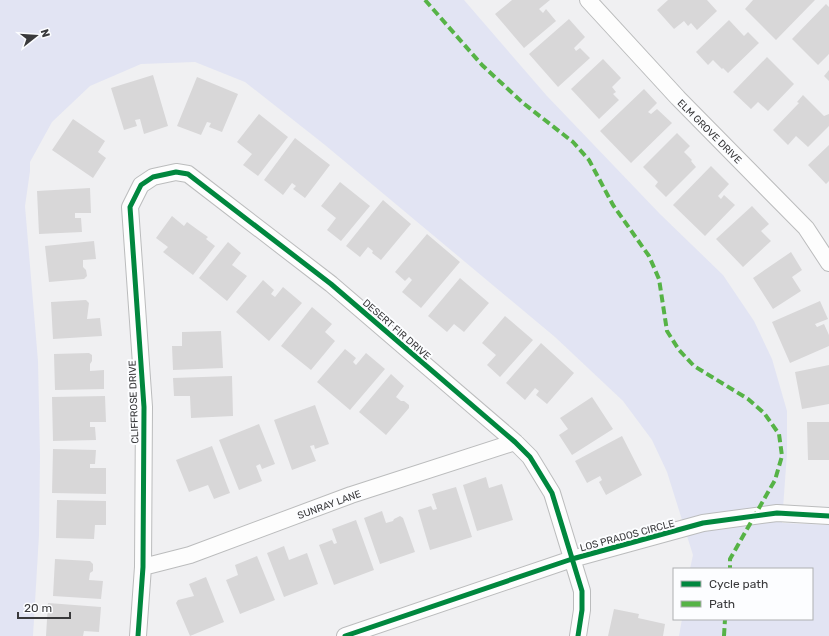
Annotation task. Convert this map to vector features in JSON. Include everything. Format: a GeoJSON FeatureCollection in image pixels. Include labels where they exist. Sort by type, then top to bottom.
{"type":"FeatureCollection","features":[{"type":"Feature","properties":{"kind":"street","name":"ELM GROVE DRIVE"},"geometry":{"type":"LineString","coordinates":[[588,0],[678,98],[806,228],[829,263]]}},
{"type":"Feature","properties":{"kind":"street","name":"DESERT FIR DRIVE"},"geometry":{"type":"LineString","coordinates":[[153,177],[176,172],[188,174],[331,284],[515,442],[530,457],[552,493],[582,591],[582,610],[578,636]]}},
{"type":"Feature","properties":{"kind":"street","name":"CLIFFROSE DRIVE"},"geometry":{"type":"LineString","coordinates":[[138,636],[143,567],[144,407],[130,207],[141,185],[153,177]]}},
{"type":"Feature","properties":{"kind":"street","name":"SUNRAY LANE"},"geometry":{"type":"LineString","coordinates":[[143,567],[190,555],[351,495],[515,442]]}},
{"type":"Feature","properties":{"kind":"street","name":"LOS PRADOS CIRCLE"},"geometry":{"type":"LineString","coordinates":[[345,636],[572,559],[703,523],[777,513],[829,516]]}},
{"type":"Feature","properties":{"kind":"shaded area"},"geometry":{"type":"Polygon","coordinates":[[[0,0],[464,0],[547,96],[660,214],[723,275],[754,321],[772,359],[787,411],[787,453],[782,523],[829,525],[829,636],[679,636],[682,620],[813,620],[813,568],[690,568],[693,555],[667,472],[652,440],[623,401],[555,337],[325,145],[245,82],[195,62],[141,64],[90,86],[52,122],[30,162],[25,206],[38,361],[40,456],[39,535],[33,636],[0,636],[0,0]]]}},
{"type":"Feature","properties":{"kind":"building"},"geometry":{"type":"Polygon","coordinates":[[[512,0],[550,0],[539,9],[543,13],[546,9],[556,21],[524,48],[495,14],[512,0]]]}},
{"type":"Feature","properties":{"kind":"building"},"geometry":{"type":"Polygon","coordinates":[[[668,0],[707,0],[717,11],[697,30],[691,23],[688,26],[684,21],[674,29],[657,10],[668,0]]]}},
{"type":"Feature","properties":{"kind":"building"},"geometry":{"type":"Polygon","coordinates":[[[753,0],[815,0],[776,40],[745,9],[753,0]]]}},
{"type":"Feature","properties":{"kind":"building"},"geometry":{"type":"Polygon","coordinates":[[[826,4],[829,7],[829,54],[818,65],[792,39],[826,4]]]}},
{"type":"Feature","properties":{"kind":"building"},"geometry":{"type":"Polygon","coordinates":[[[569,19],[585,37],[574,48],[576,51],[580,48],[590,58],[558,87],[529,54],[569,19]]]}},
{"type":"Feature","properties":{"kind":"building"},"geometry":{"type":"Polygon","coordinates":[[[729,20],[744,36],[748,32],[759,43],[728,73],[713,60],[708,65],[696,52],[729,20]]]}},
{"type":"Feature","properties":{"kind":"building"},"geometry":{"type":"Polygon","coordinates":[[[767,57],[794,84],[768,111],[758,102],[751,109],[733,92],[767,57]]]}},
{"type":"Feature","properties":{"kind":"building"},"geometry":{"type":"Polygon","coordinates":[[[603,59],[621,78],[612,87],[616,92],[613,94],[619,100],[599,119],[571,89],[603,59]]]}},
{"type":"Feature","properties":{"kind":"building"},"geometry":{"type":"Polygon","coordinates":[[[829,70],[829,81],[824,76],[829,70]]]}},
{"type":"Feature","properties":{"kind":"building"},"geometry":{"type":"Polygon","coordinates":[[[153,75],[168,126],[144,134],[140,119],[135,120],[137,126],[124,130],[111,88],[153,75]]]}},
{"type":"Feature","properties":{"kind":"building"},"geometry":{"type":"Polygon","coordinates":[[[197,77],[238,94],[222,132],[209,127],[211,123],[207,122],[201,135],[177,126],[197,77]]]}},
{"type":"Feature","properties":{"kind":"building"},"geometry":{"type":"Polygon","coordinates":[[[644,89],[657,103],[648,112],[651,114],[657,109],[672,123],[631,163],[600,131],[644,89]]]}},
{"type":"Feature","properties":{"kind":"building"},"geometry":{"type":"Polygon","coordinates":[[[803,95],[824,116],[829,114],[829,126],[808,147],[796,136],[788,145],[773,130],[799,103],[797,102],[803,95]]]}},
{"type":"Feature","properties":{"kind":"building"},"geometry":{"type":"Polygon","coordinates":[[[259,114],[288,137],[258,176],[243,165],[252,154],[237,142],[259,114]]]}},
{"type":"Feature","properties":{"kind":"building"},"geometry":{"type":"Polygon","coordinates":[[[73,119],[105,141],[98,152],[106,158],[93,178],[52,150],[73,119]]]}},
{"type":"Feature","properties":{"kind":"building"},"geometry":{"type":"Polygon","coordinates":[[[677,133],[690,146],[684,152],[692,160],[691,161],[696,167],[666,197],[655,186],[658,182],[643,167],[677,133]]]}},
{"type":"Feature","properties":{"kind":"building"},"geometry":{"type":"Polygon","coordinates":[[[295,138],[330,165],[305,198],[293,189],[296,186],[292,183],[283,195],[264,180],[295,138]]]}},
{"type":"Feature","properties":{"kind":"building"},"geometry":{"type":"Polygon","coordinates":[[[829,145],[829,181],[826,184],[808,165],[829,145]]]}},
{"type":"Feature","properties":{"kind":"building"},"geometry":{"type":"Polygon","coordinates":[[[711,166],[729,184],[718,196],[721,199],[724,195],[735,205],[705,236],[673,205],[711,166]]]}},
{"type":"Feature","properties":{"kind":"building"},"geometry":{"type":"Polygon","coordinates":[[[340,182],[370,206],[341,241],[327,230],[336,218],[321,206],[340,182]]]}},
{"type":"Feature","properties":{"kind":"building"},"geometry":{"type":"Polygon","coordinates":[[[90,188],[91,213],[75,213],[75,218],[81,218],[82,232],[39,234],[37,191],[90,188]]]}},
{"type":"Feature","properties":{"kind":"building"},"geometry":{"type":"Polygon","coordinates":[[[383,200],[411,224],[381,260],[372,253],[373,251],[368,247],[360,257],[346,246],[383,200]]]}},
{"type":"Feature","properties":{"kind":"building"},"geometry":{"type":"Polygon","coordinates":[[[752,206],[769,224],[761,231],[771,241],[743,267],[716,239],[752,206]]]}},
{"type":"Feature","properties":{"kind":"building"},"geometry":{"type":"Polygon","coordinates":[[[172,216],[184,226],[187,222],[208,237],[206,239],[215,246],[193,275],[163,252],[168,247],[156,238],[172,216]]]}},
{"type":"Feature","properties":{"kind":"building"},"geometry":{"type":"Polygon","coordinates":[[[427,234],[460,262],[421,308],[402,292],[412,280],[409,277],[405,281],[395,272],[427,234]]]}},
{"type":"Feature","properties":{"kind":"building"},"geometry":{"type":"Polygon","coordinates":[[[94,241],[96,259],[83,260],[83,267],[86,270],[87,276],[84,279],[49,282],[45,246],[94,241]]]}},
{"type":"Feature","properties":{"kind":"building"},"geometry":{"type":"Polygon","coordinates":[[[228,242],[241,253],[232,265],[247,276],[227,301],[199,278],[228,242]]]}},
{"type":"Feature","properties":{"kind":"building"},"geometry":{"type":"Polygon","coordinates":[[[791,252],[802,270],[792,277],[801,291],[773,309],[753,278],[791,252]]]}},
{"type":"Feature","properties":{"kind":"building"},"geometry":{"type":"Polygon","coordinates":[[[460,278],[489,303],[464,332],[454,324],[447,332],[428,316],[460,278]]]}},
{"type":"Feature","properties":{"kind":"building"},"geometry":{"type":"Polygon","coordinates":[[[263,280],[274,290],[271,294],[275,297],[283,287],[302,303],[269,341],[236,312],[263,280]]]}},
{"type":"Feature","properties":{"kind":"building"},"geometry":{"type":"Polygon","coordinates":[[[86,300],[89,303],[87,319],[100,318],[102,336],[53,339],[51,302],[86,300]]]}},
{"type":"Feature","properties":{"kind":"building"},"geometry":{"type":"Polygon","coordinates":[[[820,301],[828,319],[815,324],[817,327],[824,324],[829,335],[829,346],[790,363],[772,322],[820,301]]]}},
{"type":"Feature","properties":{"kind":"building"},"geometry":{"type":"Polygon","coordinates":[[[312,307],[332,324],[325,332],[335,341],[311,370],[281,346],[312,307]]]}},
{"type":"Feature","properties":{"kind":"building"},"geometry":{"type":"Polygon","coordinates":[[[505,316],[533,340],[500,377],[487,365],[496,355],[482,343],[505,316]]]}},
{"type":"Feature","properties":{"kind":"building"},"geometry":{"type":"Polygon","coordinates":[[[221,331],[223,368],[173,370],[172,346],[182,346],[182,332],[221,331]]]}},
{"type":"Feature","properties":{"kind":"building"},"geometry":{"type":"Polygon","coordinates":[[[541,343],[574,373],[547,404],[536,395],[539,391],[535,388],[525,400],[506,383],[541,343]]]}},
{"type":"Feature","properties":{"kind":"building"},"geometry":{"type":"Polygon","coordinates":[[[345,349],[356,358],[353,362],[356,365],[366,353],[385,369],[350,410],[317,382],[345,349]]]}},
{"type":"Feature","properties":{"kind":"building"},"geometry":{"type":"Polygon","coordinates":[[[89,353],[92,355],[90,371],[104,370],[104,389],[55,390],[54,354],[89,353]]]}},
{"type":"Feature","properties":{"kind":"building"},"geometry":{"type":"Polygon","coordinates":[[[829,365],[829,404],[802,409],[795,372],[829,365]]]}},
{"type":"Feature","properties":{"kind":"building"},"geometry":{"type":"Polygon","coordinates":[[[391,374],[404,386],[396,397],[409,405],[409,408],[386,435],[359,412],[391,374]]]}},
{"type":"Feature","properties":{"kind":"building"},"geometry":{"type":"Polygon","coordinates":[[[232,376],[233,416],[191,418],[190,396],[174,396],[173,378],[232,376]]]}},
{"type":"Feature","properties":{"kind":"building"},"geometry":{"type":"Polygon","coordinates":[[[105,396],[106,422],[90,422],[90,427],[95,427],[96,440],[53,441],[52,397],[105,396]]]}},
{"type":"Feature","properties":{"kind":"building"},"geometry":{"type":"Polygon","coordinates":[[[592,397],[613,429],[572,455],[559,435],[568,429],[560,418],[592,397]]]}},
{"type":"Feature","properties":{"kind":"building"},"geometry":{"type":"Polygon","coordinates":[[[315,405],[329,444],[315,449],[314,445],[310,446],[316,461],[292,470],[274,420],[315,405]]]}},
{"type":"Feature","properties":{"kind":"building"},"geometry":{"type":"Polygon","coordinates":[[[807,422],[829,422],[829,460],[808,460],[807,422]]]}},
{"type":"Feature","properties":{"kind":"building"},"geometry":{"type":"Polygon","coordinates":[[[259,424],[275,464],[262,469],[260,464],[256,466],[262,481],[239,490],[219,440],[259,424]]]}},
{"type":"Feature","properties":{"kind":"building"},"geometry":{"type":"Polygon","coordinates":[[[622,436],[642,475],[606,495],[599,482],[602,480],[600,476],[587,483],[575,461],[622,436]]]}},
{"type":"Feature","properties":{"kind":"building"},"geometry":{"type":"Polygon","coordinates":[[[212,446],[230,493],[214,499],[208,485],[189,492],[176,460],[212,446]]]}},
{"type":"Feature","properties":{"kind":"building"},"geometry":{"type":"Polygon","coordinates":[[[53,449],[96,450],[95,464],[90,464],[90,468],[106,468],[106,494],[52,493],[53,449]]]}},
{"type":"Feature","properties":{"kind":"building"},"geometry":{"type":"Polygon","coordinates":[[[486,477],[489,488],[502,484],[513,520],[477,531],[463,485],[486,477]]]}},
{"type":"Feature","properties":{"kind":"building"},"geometry":{"type":"Polygon","coordinates":[[[456,487],[472,537],[430,550],[418,510],[431,506],[433,510],[437,509],[432,494],[456,487]]]}},
{"type":"Feature","properties":{"kind":"building"},"geometry":{"type":"Polygon","coordinates":[[[57,500],[106,501],[106,525],[95,525],[94,539],[56,538],[57,500]]]}},
{"type":"Feature","properties":{"kind":"building"},"geometry":{"type":"Polygon","coordinates":[[[382,511],[386,523],[393,521],[400,516],[403,518],[415,552],[380,564],[364,518],[382,511]]]}},
{"type":"Feature","properties":{"kind":"building"},"geometry":{"type":"Polygon","coordinates":[[[356,520],[374,570],[334,585],[319,545],[332,540],[334,544],[337,543],[332,529],[356,520]]]}},
{"type":"Feature","properties":{"kind":"building"},"geometry":{"type":"Polygon","coordinates":[[[284,546],[289,560],[307,553],[318,584],[284,597],[267,553],[284,546]]]}},
{"type":"Feature","properties":{"kind":"building"},"geometry":{"type":"Polygon","coordinates":[[[257,556],[275,600],[240,614],[226,580],[238,575],[235,565],[257,556]]]}},
{"type":"Feature","properties":{"kind":"building"},"geometry":{"type":"Polygon","coordinates":[[[55,559],[90,561],[93,564],[93,571],[90,573],[89,580],[103,581],[101,599],[53,596],[55,559]]]}},
{"type":"Feature","properties":{"kind":"building"},"geometry":{"type":"Polygon","coordinates":[[[206,577],[224,622],[190,636],[176,603],[178,600],[194,596],[189,584],[206,577]]]}},
{"type":"Feature","properties":{"kind":"building"},"geometry":{"type":"Polygon","coordinates":[[[48,603],[101,607],[99,632],[84,631],[83,636],[46,636],[48,603]]]}},
{"type":"Feature","properties":{"kind":"building"},"geometry":{"type":"Polygon","coordinates":[[[614,609],[639,614],[638,618],[665,624],[663,636],[608,636],[614,609]]]}},
{"type":"Feature","properties":{"kind":"marked path"},"geometry":{"type":"LineString","coordinates":[[425,0],[482,65],[523,103],[573,142],[589,160],[613,205],[649,256],[659,279],[667,331],[679,350],[694,366],[748,399],[764,413],[779,434],[782,456],[775,480],[730,559],[730,568]]}},
{"type":"Feature","properties":{"kind":"marked path"},"geometry":{"type":"LineString","coordinates":[[724,636],[725,620]]}},
{"type":"Feature","properties":{"kind":"cycle path"},"geometry":{"type":"LineString","coordinates":[[138,636],[143,567],[144,407],[130,207],[141,185],[153,177],[176,172],[188,174],[331,284],[515,442],[530,457],[552,493],[582,591],[582,610],[578,636]]}},
{"type":"Feature","properties":{"kind":"cycle path"},"geometry":{"type":"LineString","coordinates":[[345,636],[572,559],[703,523],[777,513],[829,516]]}}]}
